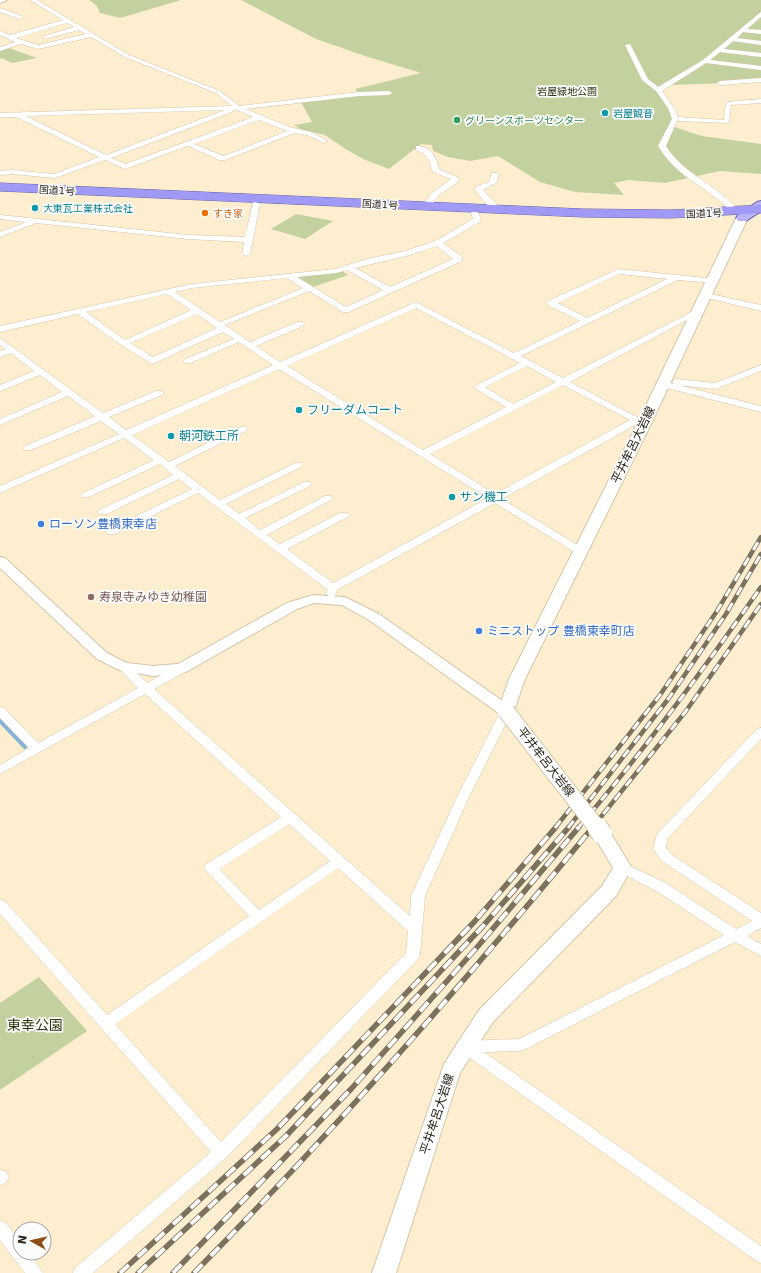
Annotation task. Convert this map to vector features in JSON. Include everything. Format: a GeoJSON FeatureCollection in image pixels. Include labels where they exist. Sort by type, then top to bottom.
{"type":"FeatureCollection","features":[{"type":"Feature","properties":{"kind":"highway","name":"国道1号"},"geometry":{"type":"LineString","coordinates":[[0,187],[583,213],[738,215]]}},
{"type":"Feature","properties":{"kind":"highway","name":"国道1号"},"geometry":{"type":"LineString","coordinates":[[0,193],[642,220],[738,215],[759,210]]}},
{"type":"Feature","properties":{"kind":"main road","name":"平井牟呂大岩線"},"geometry":{"type":"LineString","coordinates":[[384,1273],[451,1070],[486,1016],[609,891],[623,868],[602,834],[506,711],[517,679],[580,552],[640,423],[663,382],[706,296],[738,215]]}},
{"type":"Feature","properties":{"kind":"street"},"geometry":{"type":"LineString","coordinates":[[34,0],[127,56],[218,92],[238,108],[293,130],[309,133],[324,141]]}},
{"type":"Feature","properties":{"kind":"street"},"geometry":{"type":"LineString","coordinates":[[0,10],[20,17]]}},
{"type":"Feature","properties":{"kind":"street"},"geometry":{"type":"LineString","coordinates":[[658,90],[704,62],[761,14]]}},
{"type":"Feature","properties":{"kind":"street"},"geometry":{"type":"LineString","coordinates":[[11,37],[68,21]]}},
{"type":"Feature","properties":{"kind":"street"},"geometry":{"type":"LineString","coordinates":[[751,23],[761,24]]}},
{"type":"Feature","properties":{"kind":"street"},"geometry":{"type":"LineString","coordinates":[[45,37],[79,28]]}},
{"type":"Feature","properties":{"kind":"street"},"geometry":{"type":"LineString","coordinates":[[743,30],[761,32]]}},
{"type":"Feature","properties":{"kind":"street"},"geometry":{"type":"LineString","coordinates":[[0,33],[38,47],[92,35]]}},
{"type":"Feature","properties":{"kind":"street"},"geometry":{"type":"LineString","coordinates":[[733,39],[761,43]]}},
{"type":"Feature","properties":{"kind":"street"},"geometry":{"type":"LineString","coordinates":[[0,49],[21,42]]}},
{"type":"Feature","properties":{"kind":"street"},"geometry":{"type":"LineString","coordinates":[[628,45],[645,80],[658,90],[671,108],[675,119],[662,146],[664,151],[672,160],[726,201],[738,215]]}},
{"type":"Feature","properties":{"kind":"street"},"geometry":{"type":"LineString","coordinates":[[719,50],[761,55]]}},
{"type":"Feature","properties":{"kind":"street"},"geometry":{"type":"LineString","coordinates":[[704,62],[760,67]]}},
{"type":"Feature","properties":{"kind":"street"},"geometry":{"type":"LineString","coordinates":[[750,81],[760,67]]}},
{"type":"Feature","properties":{"kind":"street"},"geometry":{"type":"LineString","coordinates":[[720,83],[761,80]]}},
{"type":"Feature","properties":{"kind":"street"},"geometry":{"type":"LineString","coordinates":[[0,115],[238,108],[359,94],[388,93]]}},
{"type":"Feature","properties":{"kind":"street"},"geometry":{"type":"LineString","coordinates":[[675,119],[728,122],[728,103],[761,101]]}},
{"type":"Feature","properties":{"kind":"street"},"geometry":{"type":"LineString","coordinates":[[0,173],[12,172],[55,176],[107,158],[238,108]]}},
{"type":"Feature","properties":{"kind":"street"},"geometry":{"type":"LineString","coordinates":[[15,114],[125,166],[129,166],[260,117]]}},
{"type":"Feature","properties":{"kind":"street"},"geometry":{"type":"LineString","coordinates":[[188,144],[225,158],[293,130]]}},
{"type":"Feature","properties":{"kind":"street"},"geometry":{"type":"LineString","coordinates":[[419,148],[425,150],[431,156],[436,170],[455,178],[455,180],[429,199],[426,206]]}},
{"type":"Feature","properties":{"kind":"street"},"geometry":{"type":"LineString","coordinates":[[495,175],[492,183],[480,188],[479,190],[496,209]]}},
{"type":"Feature","properties":{"kind":"street"},"geometry":{"type":"LineString","coordinates":[[246,254],[256,204]]}},
{"type":"Feature","properties":{"kind":"street"},"geometry":{"type":"LineString","coordinates":[[0,329],[192,286],[336,271],[407,253],[438,243],[477,220],[475,213]]}},
{"type":"Feature","properties":{"kind":"street"},"geometry":{"type":"LineString","coordinates":[[0,216],[188,237],[249,240]]}},
{"type":"Feature","properties":{"kind":"street"},"geometry":{"type":"LineString","coordinates":[[0,235],[36,220]]}},
{"type":"Feature","properties":{"kind":"street"},"geometry":{"type":"LineString","coordinates":[[288,276],[346,310],[459,259],[438,243]]}},
{"type":"Feature","properties":{"kind":"street"},"geometry":{"type":"LineString","coordinates":[[348,267],[389,290]]}},
{"type":"Feature","properties":{"kind":"street"},"geometry":{"type":"LineString","coordinates":[[587,321],[551,303],[618,271],[713,281]]}},
{"type":"Feature","properties":{"kind":"street"},"geometry":{"type":"LineString","coordinates":[[514,356],[678,277]]}},
{"type":"Feature","properties":{"kind":"street"},"geometry":{"type":"LineString","coordinates":[[79,312],[152,361],[222,327],[309,288]]}},
{"type":"Feature","properties":{"kind":"street"},"geometry":{"type":"LineString","coordinates":[[168,291],[279,365],[580,552]]}},
{"type":"Feature","properties":{"kind":"street"},"geometry":{"type":"LineString","coordinates":[[706,296],[761,308]]}},
{"type":"Feature","properties":{"kind":"street"},"geometry":{"type":"LineString","coordinates":[[0,490],[416,304],[640,423]]}},
{"type":"Feature","properties":{"kind":"street"},"geometry":{"type":"LineString","coordinates":[[124,343],[197,311]]}},
{"type":"Feature","properties":{"kind":"street"},"geometry":{"type":"LineString","coordinates":[[422,454],[563,383],[698,312]]}},
{"type":"Feature","properties":{"kind":"street"},"geometry":{"type":"LineString","coordinates":[[250,345],[300,324]]}},
{"type":"Feature","properties":{"kind":"street"},"geometry":{"type":"LineString","coordinates":[[188,361],[240,339]]}},
{"type":"Feature","properties":{"kind":"street"},"geometry":{"type":"LineString","coordinates":[[0,341],[260,534],[331,594],[374,617],[506,711],[463,797],[418,896],[414,928],[414,955],[221,1153],[81,1273]]}},
{"type":"Feature","properties":{"kind":"street"},"geometry":{"type":"LineString","coordinates":[[0,354],[12,350]]}},
{"type":"Feature","properties":{"kind":"street"},"geometry":{"type":"LineString","coordinates":[[513,408],[478,387],[527,363]]}},
{"type":"Feature","properties":{"kind":"street"},"geometry":{"type":"LineString","coordinates":[[663,382],[716,386],[761,368]]}},
{"type":"Feature","properties":{"kind":"street"},"geometry":{"type":"LineString","coordinates":[[0,388],[41,371]]}},
{"type":"Feature","properties":{"kind":"street"},"geometry":{"type":"LineString","coordinates":[[663,382],[761,409]]}},
{"type":"Feature","properties":{"kind":"street"},"geometry":{"type":"LineString","coordinates":[[0,422],[69,392]]}},
{"type":"Feature","properties":{"kind":"street"},"geometry":{"type":"LineString","coordinates":[[28,448],[103,418],[159,393]]}},
{"type":"Feature","properties":{"kind":"street"},"geometry":{"type":"LineString","coordinates":[[0,770],[292,606],[331,594],[494,499],[640,423]]}},
{"type":"Feature","properties":{"kind":"street"},"geometry":{"type":"LineString","coordinates":[[86,495],[243,429]]}},
{"type":"Feature","properties":{"kind":"street"},"geometry":{"type":"LineString","coordinates":[[219,504],[298,465]]}},
{"type":"Feature","properties":{"kind":"street"},"geometry":{"type":"LineString","coordinates":[[103,512],[180,475]]}},
{"type":"Feature","properties":{"kind":"street"},"geometry":{"type":"LineString","coordinates":[[238,518],[307,484]]}},
{"type":"Feature","properties":{"kind":"street"},"geometry":{"type":"LineString","coordinates":[[111,532],[199,489]]}},
{"type":"Feature","properties":{"kind":"street"},"geometry":{"type":"LineString","coordinates":[[260,534],[328,498]]}},
{"type":"Feature","properties":{"kind":"street"},"geometry":{"type":"LineString","coordinates":[[279,549],[344,515]]}},
{"type":"Feature","properties":{"kind":"street"},"geometry":{"type":"LineString","coordinates":[[0,561],[102,656],[124,667],[146,689],[414,928]]}},
{"type":"Feature","properties":{"kind":"street"},"geometry":{"type":"LineString","coordinates":[[124,667],[153,671],[181,669]]}},
{"type":"Feature","properties":{"kind":"street"},"geometry":{"type":"LineString","coordinates":[[0,711],[37,749]]}},
{"type":"Feature","properties":{"kind":"street"},"geometry":{"type":"LineString","coordinates":[[465,1047],[521,1045],[761,921],[666,858],[659,849],[662,837],[761,732]]}},
{"type":"Feature","properties":{"kind":"street"},"geometry":{"type":"LineString","coordinates":[[258,917],[210,868],[290,817]]}},
{"type":"Feature","properties":{"kind":"street"},"geometry":{"type":"LineString","coordinates":[[106,1023],[339,861]]}},
{"type":"Feature","properties":{"kind":"street"},"geometry":{"type":"LineString","coordinates":[[623,868],[661,887],[704,916],[761,951]]}},
{"type":"Feature","properties":{"kind":"street"},"geometry":{"type":"LineString","coordinates":[[0,904],[221,1153]]}},
{"type":"Feature","properties":{"kind":"street"},"geometry":{"type":"LineString","coordinates":[[465,1047],[761,1254]]}},
{"type":"Feature","properties":{"kind":"street"},"geometry":{"type":"LineString","coordinates":[[0,1228],[35,1273]]}},
{"type":"Feature","properties":{"kind":"green space"},"geometry":{"type":"Polygon","coordinates":[[[89,0],[181,0],[120,18],[100,13],[97,6],[89,0]]]}},
{"type":"Feature","properties":{"kind":"green space","name":"岩屋緑地公園"},"geometry":{"type":"Polygon","coordinates":[[[241,0],[761,0],[761,80],[729,83],[668,85],[658,90],[671,112],[674,127],[702,136],[761,144],[761,174],[720,171],[665,183],[628,180],[614,183],[624,195],[575,192],[540,182],[498,156],[470,161],[448,157],[433,151],[432,145],[421,144],[389,169],[363,159],[325,135],[300,129],[294,125],[312,122],[301,102],[359,94],[355,89],[421,73],[316,39],[241,0]]]}},
{"type":"Feature","properties":{"kind":"green space"},"geometry":{"type":"Polygon","coordinates":[[[9,48],[37,58],[12,63],[2,58],[0,59],[0,51],[9,48]]]}},
{"type":"Feature","properties":{"kind":"green space"},"geometry":{"type":"Polygon","coordinates":[[[296,214],[333,221],[305,239],[271,229],[296,214]]]}},
{"type":"Feature","properties":{"kind":"green space"},"geometry":{"type":"Polygon","coordinates":[[[342,271],[348,275],[313,287],[294,277],[342,271]]]}},
{"type":"Feature","properties":{"kind":"green space","name":"東幸公園"},"geometry":{"type":"Polygon","coordinates":[[[39,977],[87,1031],[0,1090],[0,1003],[39,977]]]}},
{"type":"Feature","properties":{"kind":"waterway"},"geometry":{"type":"LineString","coordinates":[[0,721],[25,747]]}},
{"type":"Feature","properties":{"kind":"railway"},"geometry":{"type":"LineString","coordinates":[[555,828],[660,695],[717,611],[761,537]]}},
{"type":"Feature","properties":{"kind":"railway"},"geometry":{"type":"LineString","coordinates":[[568,828],[669,698],[726,614],[761,554]]}},
{"type":"Feature","properties":{"kind":"railway"},"geometry":{"type":"LineString","coordinates":[[578,828],[626,770],[672,710],[761,587]]}},
{"type":"Feature","properties":{"kind":"railway"},"geometry":{"type":"LineString","coordinates":[[592,828],[686,711],[761,604]]}},
{"type":"Feature","properties":{"kind":"railway"},"geometry":{"type":"LineString","coordinates":[[120,1273],[277,1129],[475,921],[556,827]]}},
{"type":"Feature","properties":{"kind":"railway"},"geometry":{"type":"LineString","coordinates":[[138,1273],[286,1136],[483,926],[569,827]]}},
{"type":"Feature","properties":{"kind":"railway"},"geometry":{"type":"LineString","coordinates":[[173,1273],[352,1088],[479,945],[579,827]]}},
{"type":"Feature","properties":{"kind":"railway"},"geometry":{"type":"LineString","coordinates":[[194,1273],[298,1165],[348,1110],[497,942],[593,827]]}},
{"type":"Feature","properties":{"kind":"place","name":"岩屋観音"},"geometry":{"type":"Point","coordinates":[605,113]}},
{"type":"Feature","properties":{"kind":"place","name":"グリーンスポーツセンター"},"geometry":{"type":"Point","coordinates":[457,120]}},
{"type":"Feature","properties":{"kind":"place","name":"大東瓦工業株式会社"},"geometry":{"type":"Point","coordinates":[35,208]}},
{"type":"Feature","properties":{"kind":"place","name":"すき家"},"geometry":{"type":"Point","coordinates":[205,213]}},
{"type":"Feature","properties":{"kind":"place","name":"フリーダムコート"},"geometry":{"type":"Point","coordinates":[299,410]}},
{"type":"Feature","properties":{"kind":"place","name":"朝河鉄工所"},"geometry":{"type":"Point","coordinates":[171,436]}},
{"type":"Feature","properties":{"kind":"place","name":"サン機工"},"geometry":{"type":"Point","coordinates":[452,497]}},
{"type":"Feature","properties":{"kind":"place","name":"ローソン豊橋東幸店"},"geometry":{"type":"Point","coordinates":[41,524]}},
{"type":"Feature","properties":{"kind":"place","name":"寿泉寺みゆき幼稚園"},"geometry":{"type":"Point","coordinates":[91,597]}},
{"type":"Feature","properties":{"kind":"place","name":"ミニストップ 豊橋東幸町店"},"geometry":{"type":"Point","coordinates":[479,631]}}]}
